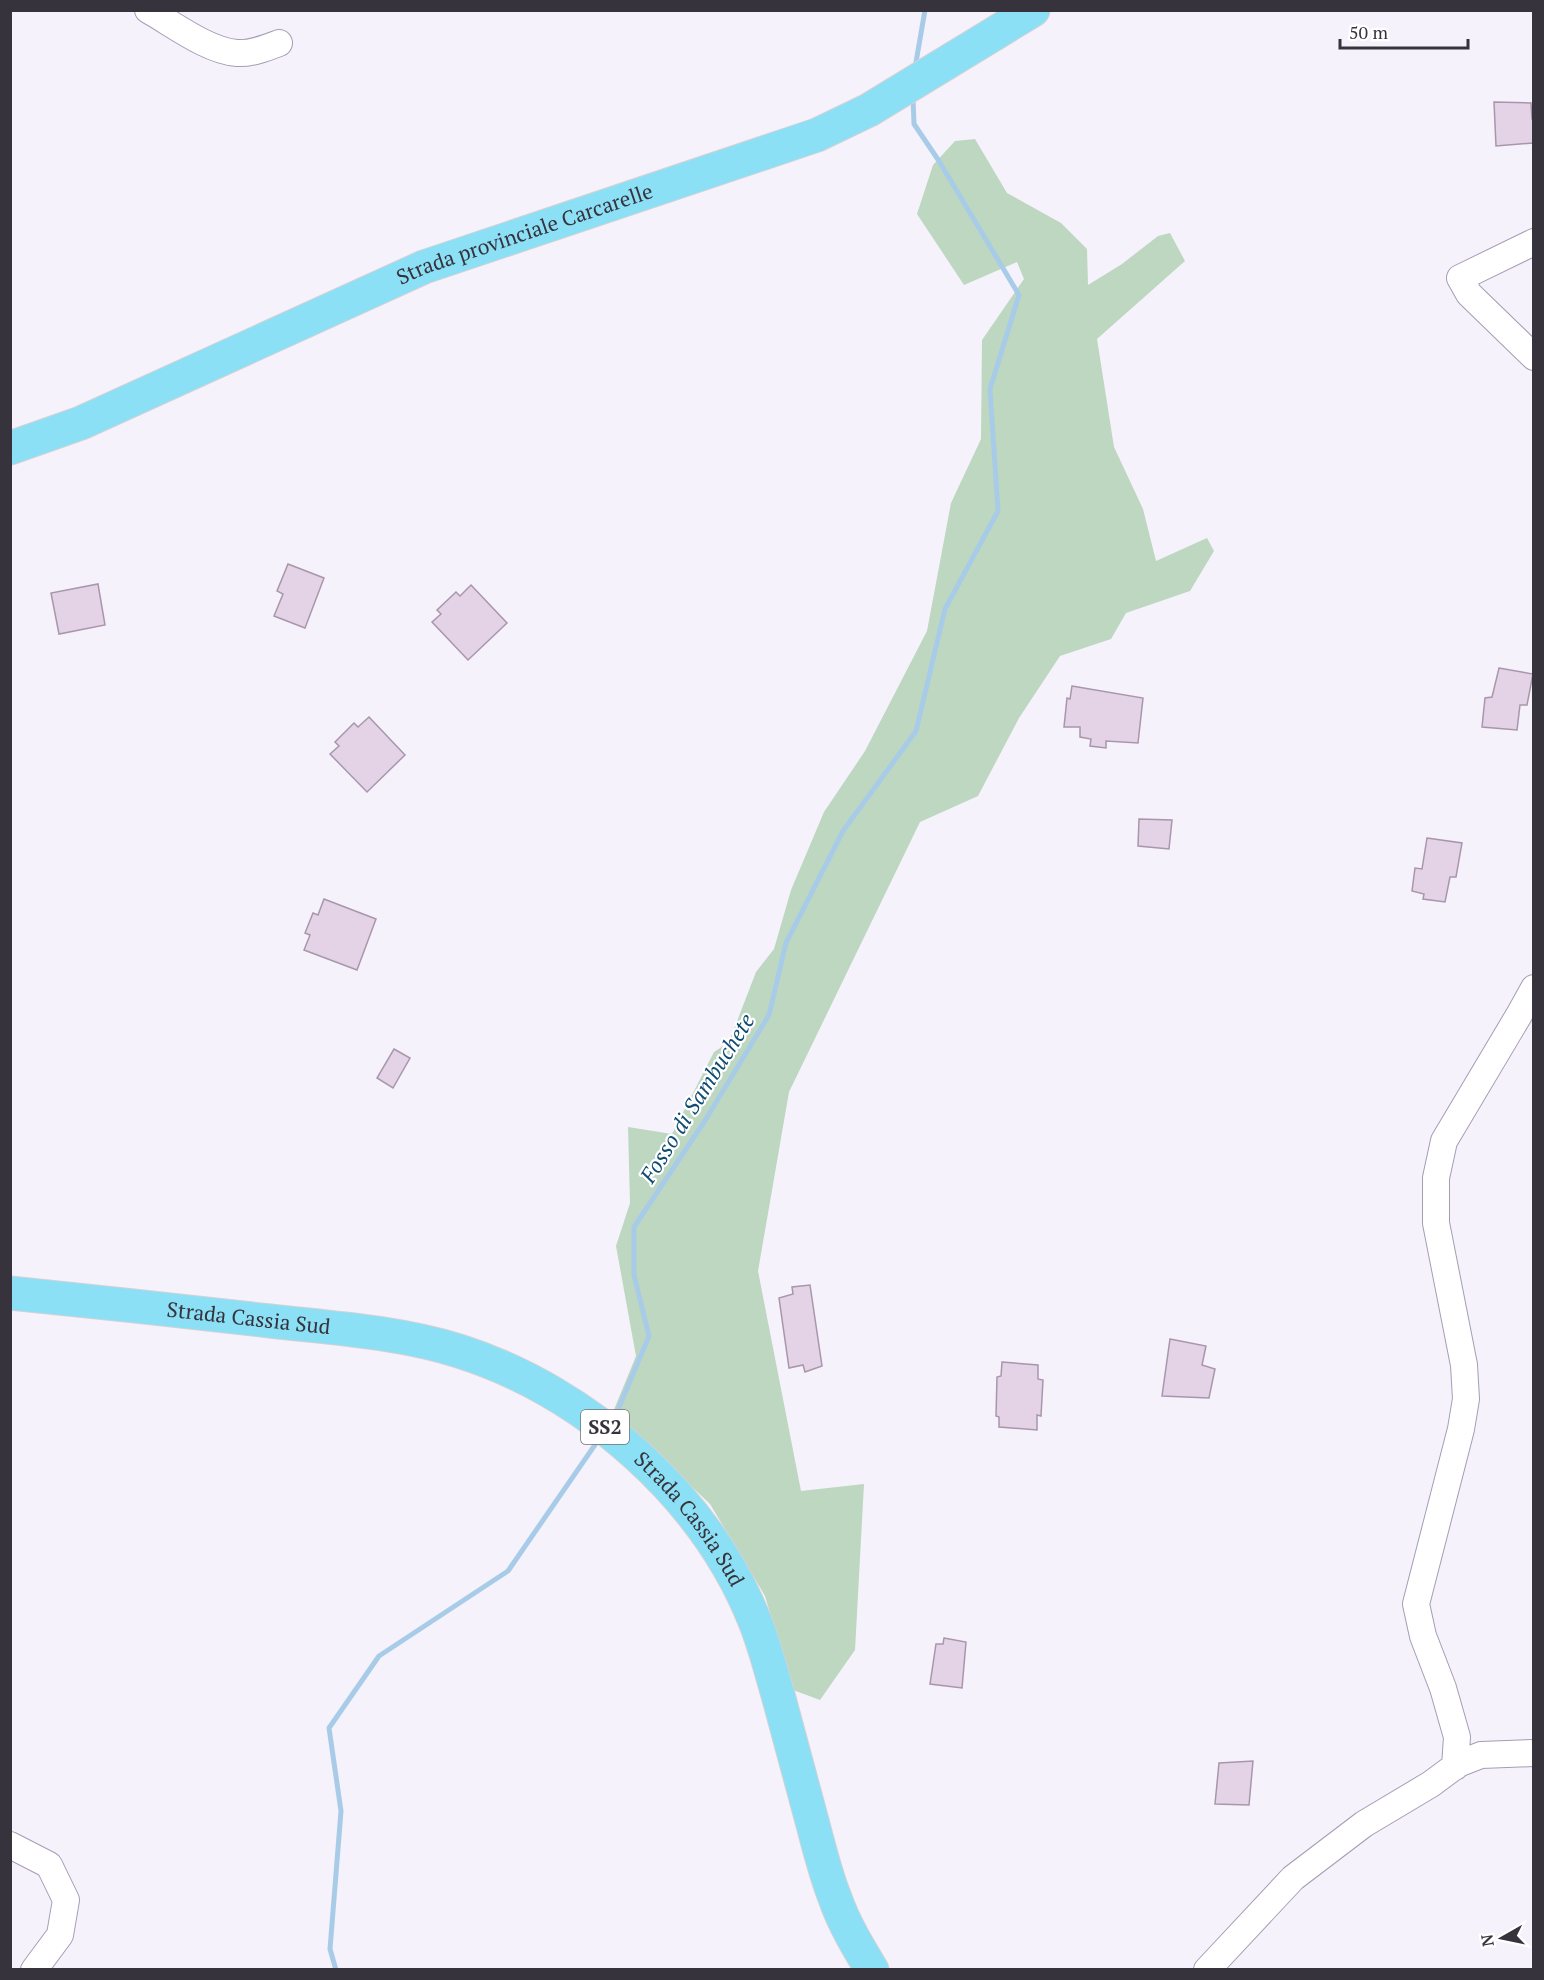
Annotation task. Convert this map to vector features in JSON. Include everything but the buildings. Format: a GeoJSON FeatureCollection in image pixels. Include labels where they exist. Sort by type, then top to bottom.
{"type":"FeatureCollection","features":[{"type":"Feature","properties":{"kind":"main road","name":"Strada provinciale Carcarelle"},"geometry":{"type":"LineString","coordinates":[[10,448],[81,423],[423,267],[781,148],[844,123],[964,54],[1033,10]]}},
{"type":"Feature","properties":{"kind":"main road","name":"Strada Cassia Sud"},"geometry":{"type":"LineString","coordinates":[[10,1293],[358,1330],[417,1340],[459,1351],[510,1370],[604,1427],[642,1459],[678,1496],[707,1532],[736,1579],[757,1624],[835,1899],[853,1938],[872,1970]]}},
{"type":"Feature","properties":{"kind":"street"},"geometry":{"type":"LineString","coordinates":[[148,10],[210,45],[237,53],[262,50],[279,43]]}},
{"type":"Feature","properties":{"kind":"street"},"geometry":{"type":"LineString","coordinates":[[1533,242],[1460,278],[1469,294],[1533,357]]}},
{"type":"Feature","properties":{"kind":"street"},"geometry":{"type":"LineString","coordinates":[[1455,1767],[1457,1737],[1443,1688],[1423,1636],[1416,1604],[1461,1430],[1466,1399],[1464,1365],[1436,1224],[1436,1178],[1444,1141],[1533,988]]}},
{"type":"Feature","properties":{"kind":"street"},"geometry":{"type":"LineString","coordinates":[[1207,1970],[1293,1878],[1365,1824],[1455,1767],[1481,1755],[1533,1753]]}},
{"type":"Feature","properties":{"kind":"street"},"geometry":{"type":"LineString","coordinates":[[10,1845],[49,1865],[66,1900],[60,1935],[34,1970]]}},
{"type":"Feature","properties":{"kind":"green space"},"geometry":{"type":"Polygon","coordinates":[[[975,139],[1007,193],[1061,223],[1087,249],[1088,285],[1122,264],[1158,236],[1170,233],[1185,261],[1097,339],[1114,447],[1143,509],[1156,561],[1207,538],[1214,551],[1190,591],[1126,613],[1111,639],[1060,656],[1019,718],[978,796],[920,822],[789,1092],[758,1271],[801,1491],[864,1484],[855,1650],[820,1700],[793,1690],[765,1596],[710,1504],[613,1412],[636,1356],[616,1246],[630,1203],[628,1127],[672,1134],[714,1052],[729,1042],[756,972],[774,949],[791,890],[824,812],[865,751],[927,631],[951,503],[981,439],[982,340],[1024,279],[1017,262],[964,285],[917,214],[933,165],[955,141],[975,139]]]}},
{"type":"Feature","properties":{"kind":"waterway","name":"Fosso di Sambuchete"},"geometry":{"type":"LineString","coordinates":[[915,68],[925,10]]}},
{"type":"Feature","properties":{"kind":"waterway","name":"Fosso di Sambuchete"},"geometry":{"type":"LineString","coordinates":[[615,1417],[649,1336],[634,1275],[634,1227],[706,1119],[769,1015],[786,943],[843,831],[916,731],[945,609],[998,511],[990,389],[1019,295],[939,161],[914,124],[913,98]]}},
{"type":"Feature","properties":{"kind":"waterway","name":"Fosso di Sambuchete"},"geometry":{"type":"LineString","coordinates":[[336,1970],[330,1949],[341,1811],[329,1728],[379,1656],[508,1571],[599,1439]]}}]}
